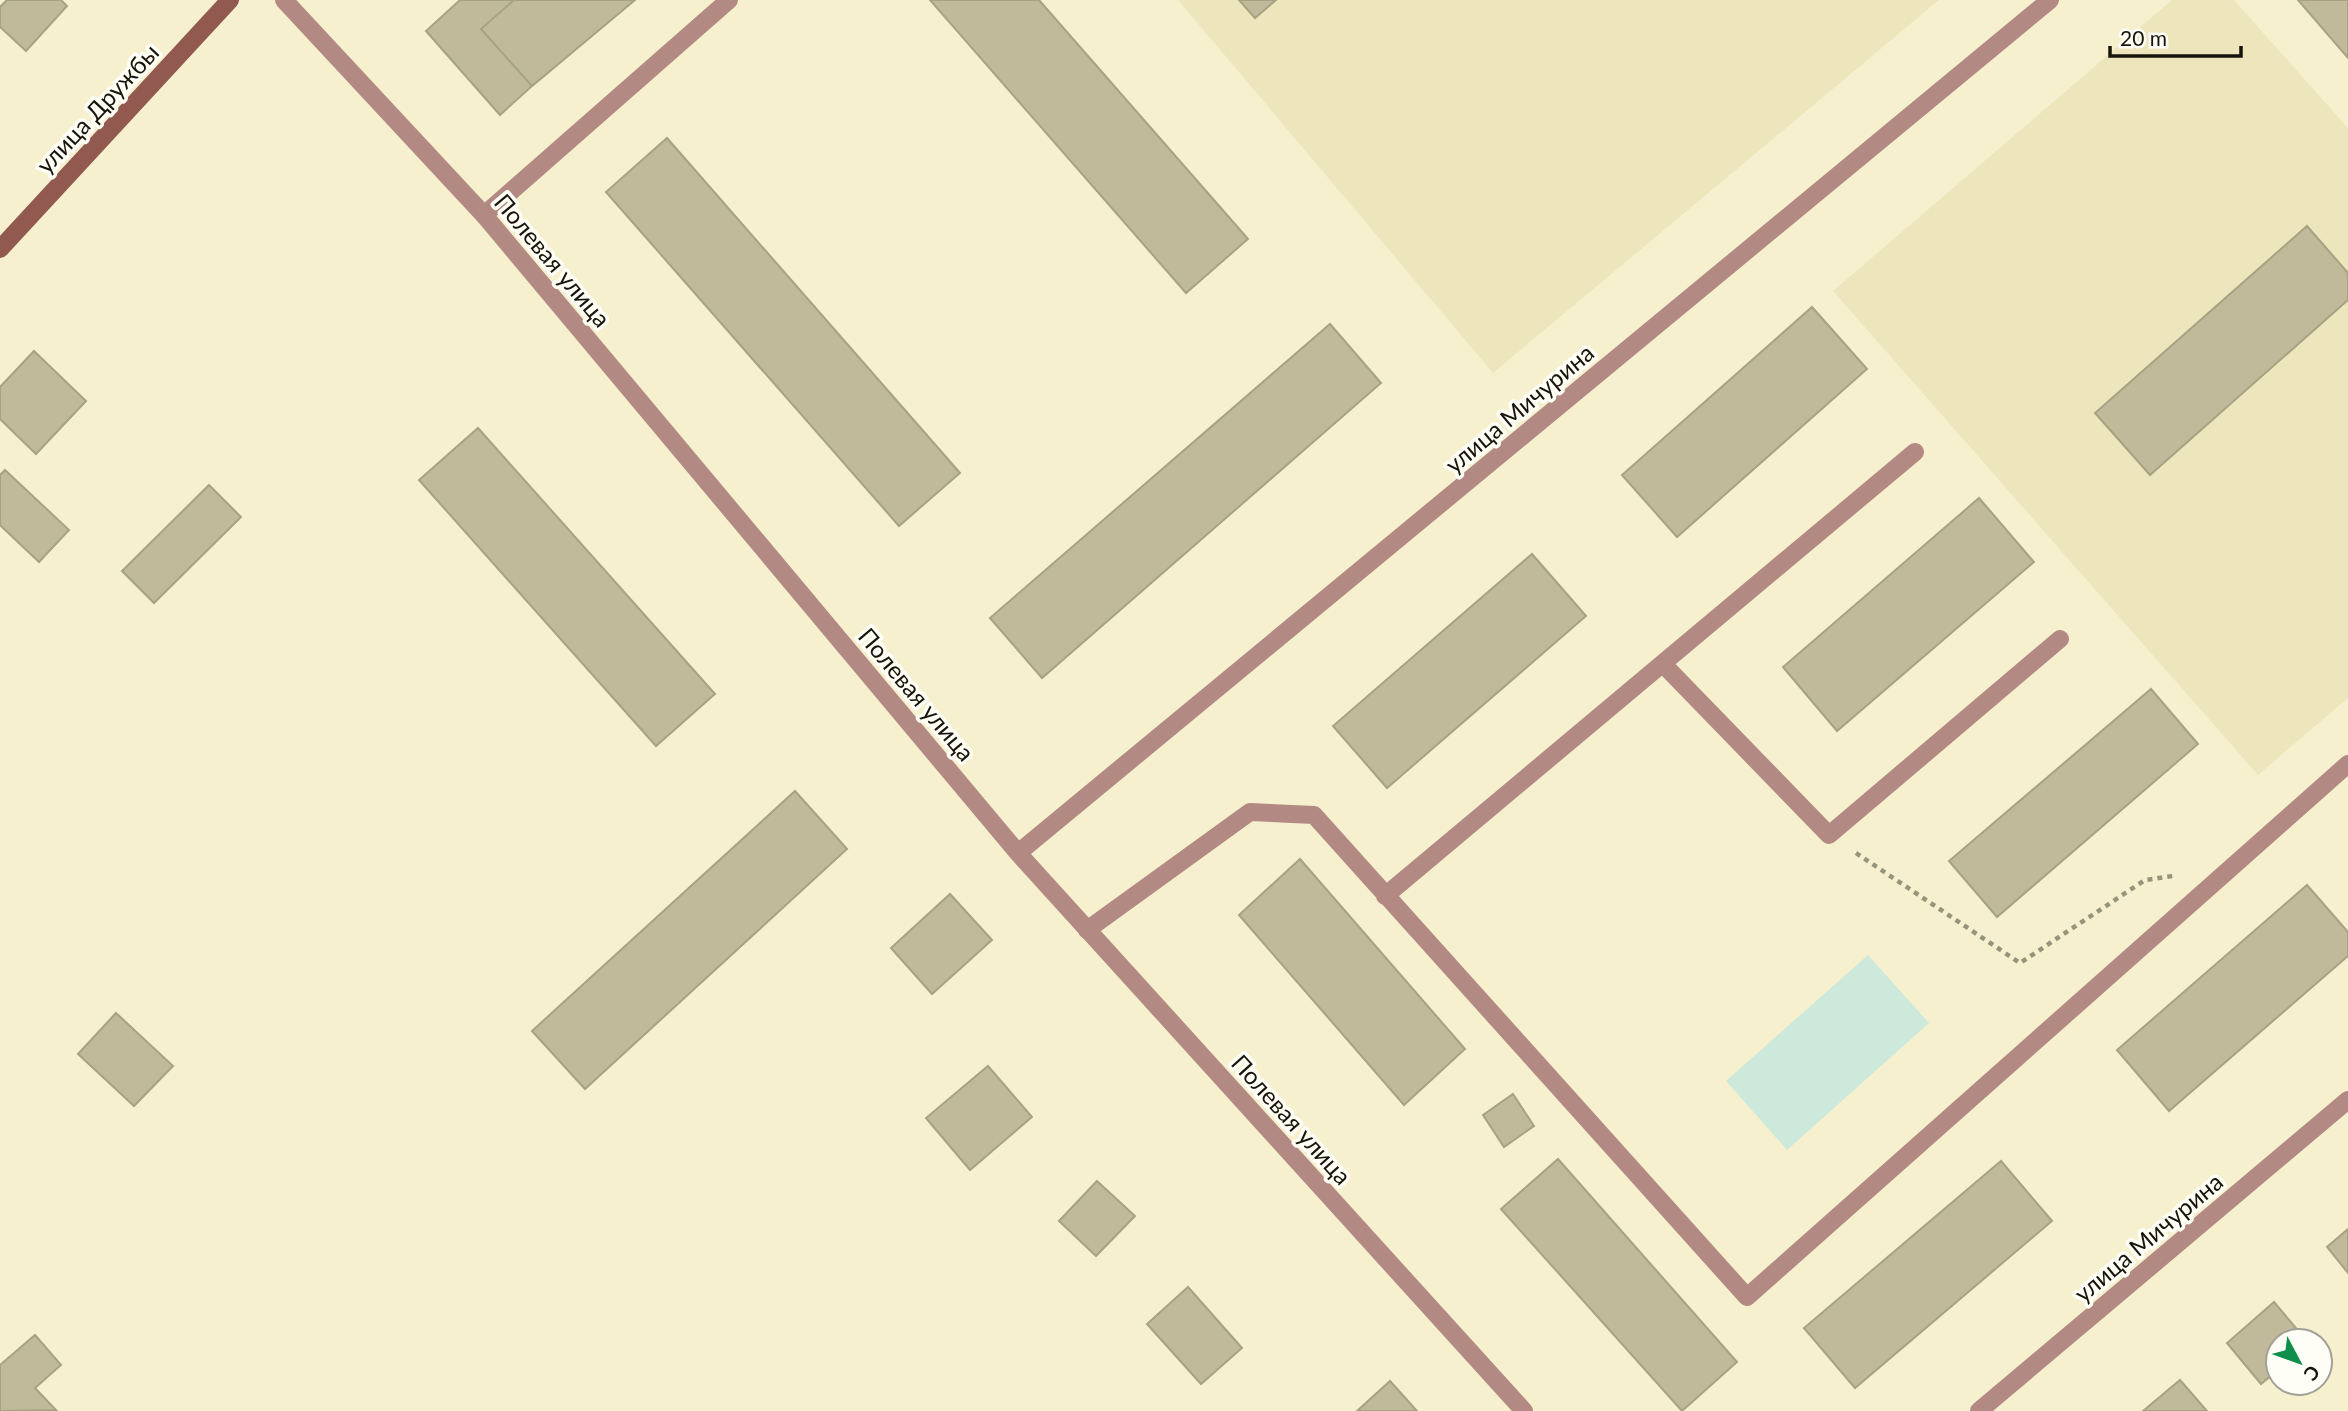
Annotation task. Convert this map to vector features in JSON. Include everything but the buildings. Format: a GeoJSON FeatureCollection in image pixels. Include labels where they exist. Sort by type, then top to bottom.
{"type":"FeatureCollection","features":[{"type":"Feature","properties":{"kind":"main road","name":"улица Дружбы"},"geometry":{"type":"LineString","coordinates":[[0,249],[230,0]]}},
{"type":"Feature","properties":{"kind":"street","name":"Полевая улица"},"geometry":{"type":"LineString","coordinates":[[284,0],[484,215],[1018,853],[1524,1411]]}},
{"type":"Feature","properties":{"kind":"street"},"geometry":{"type":"LineString","coordinates":[[484,215],[729,0]]}},
{"type":"Feature","properties":{"kind":"street","name":"улица Мичурина"},"geometry":{"type":"LineString","coordinates":[[1018,853],[2050,0]]}},
{"type":"Feature","properties":{"kind":"street"},"geometry":{"type":"LineString","coordinates":[[1385,896],[1915,452]]}},
{"type":"Feature","properties":{"kind":"street"},"geometry":{"type":"LineString","coordinates":[[1663,664],[1829,835],[2060,639]]}},
{"type":"Feature","properties":{"kind":"street"},"geometry":{"type":"LineString","coordinates":[[1087,930],[1250,812],[1314,815],[1747,1297],[2348,764]]}},
{"type":"Feature","properties":{"kind":"street","name":"улица Мичурина"},"geometry":{"type":"LineString","coordinates":[[1979,1411],[2348,1100]]}},
{"type":"Feature","properties":{"kind":"path"},"geometry":{"type":"LineString","coordinates":[[1829,835],[2020,963],[2145,880],[2231,866]]}},
{"type":"Feature","properties":{"kind":"shaded area"},"geometry":{"type":"Polygon","coordinates":[[[1178,0],[1939,0],[1493,373],[1178,0]]]}},
{"type":"Feature","properties":{"kind":"shaded area"},"geometry":{"type":"Polygon","coordinates":[[[2172,0],[2234,0],[2348,128],[2348,698],[2258,775],[1833,291],[2172,0]]]}},
{"type":"Feature","properties":{"kind":"green space"},"geometry":{"type":"Polygon","coordinates":[[[1868,955],[1929,1023],[1787,1150],[1726,1081],[1868,955]]]}}]}
